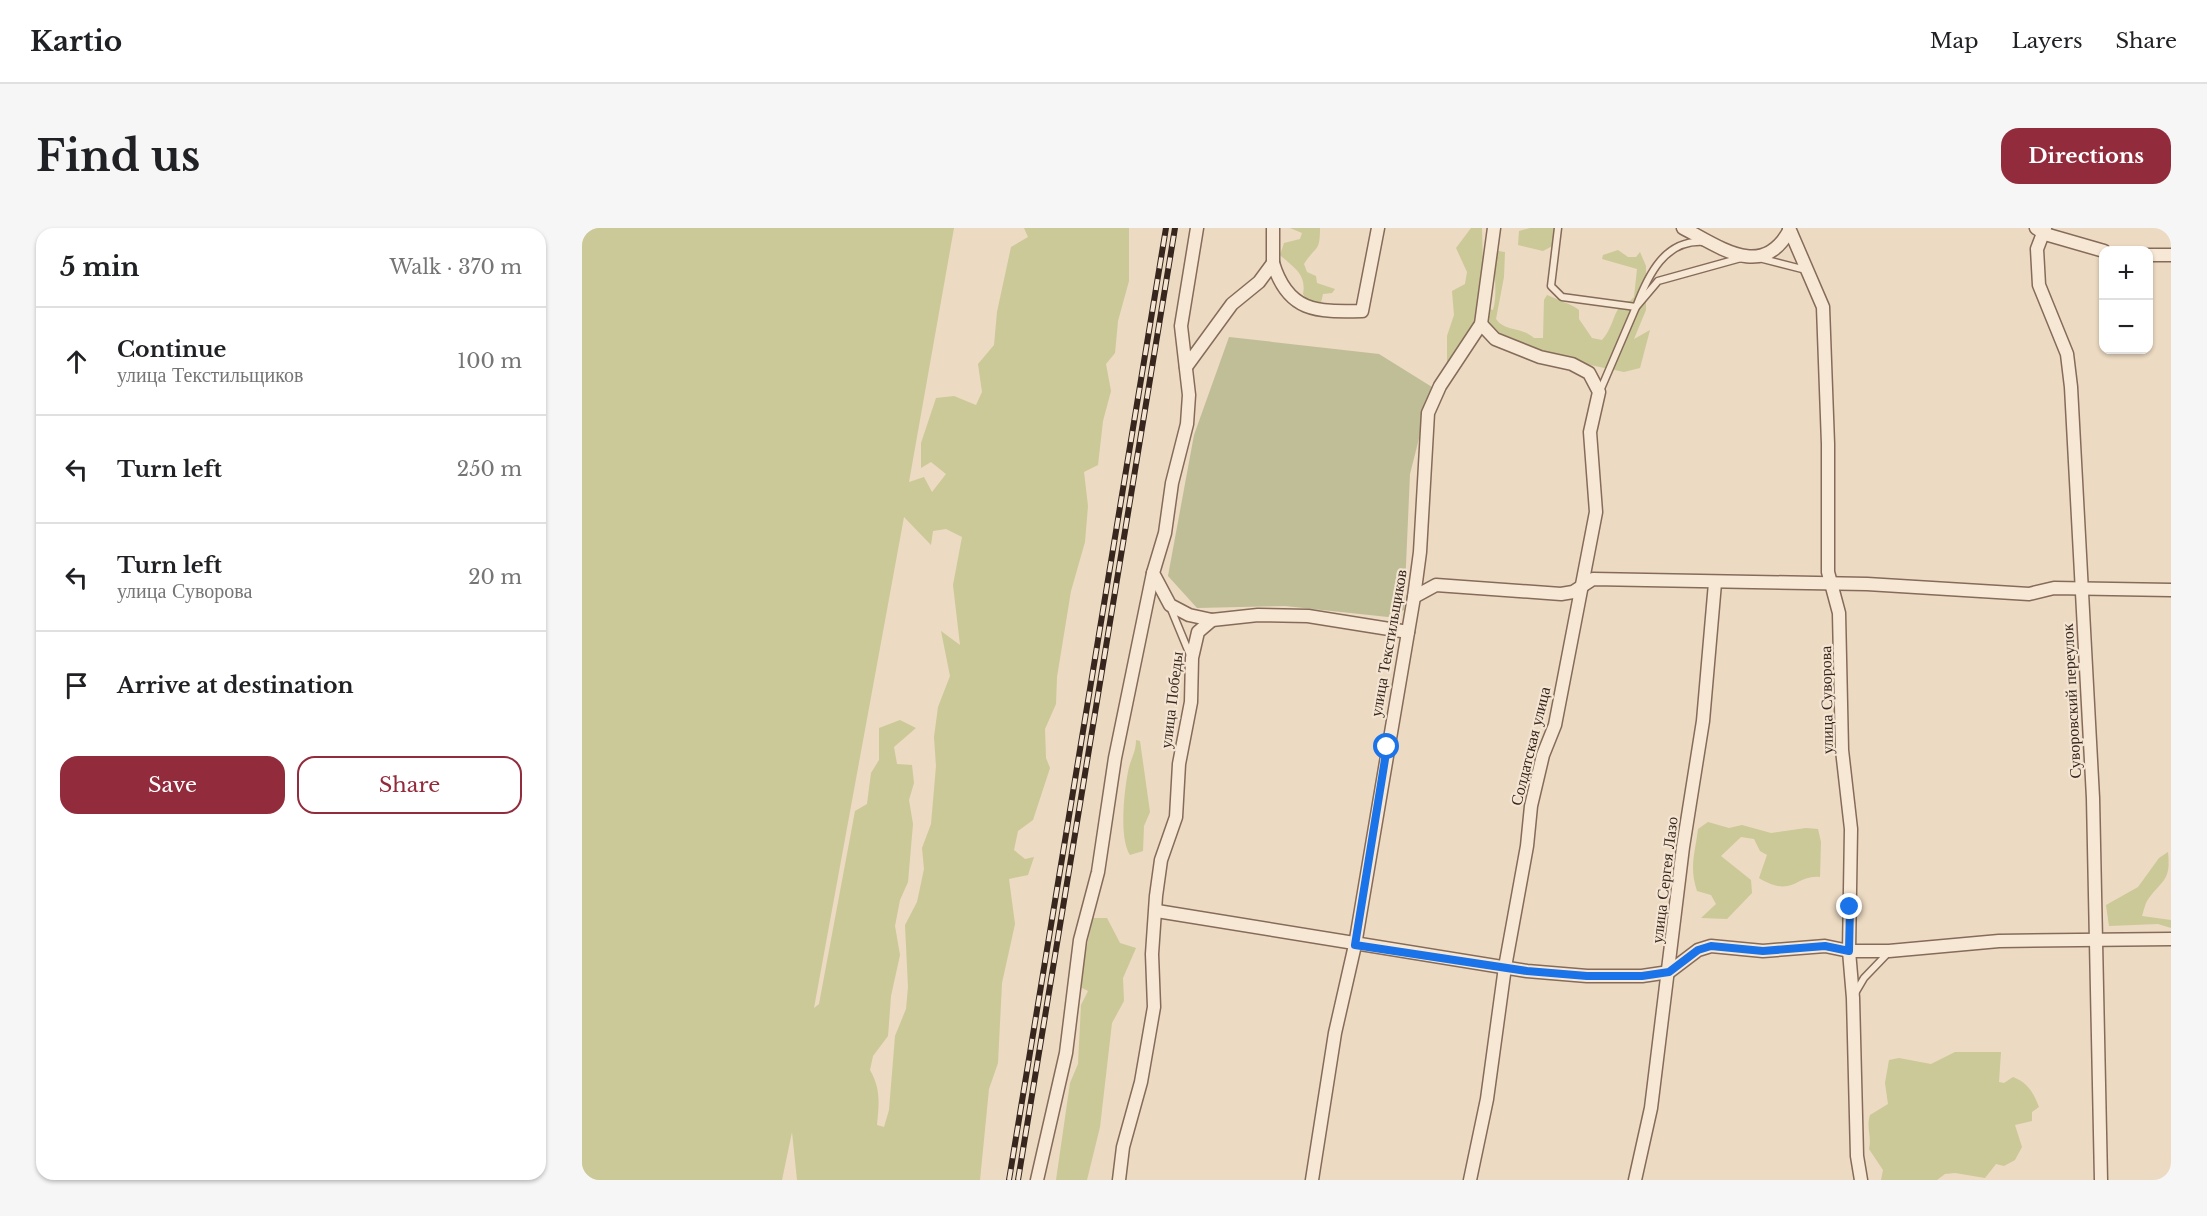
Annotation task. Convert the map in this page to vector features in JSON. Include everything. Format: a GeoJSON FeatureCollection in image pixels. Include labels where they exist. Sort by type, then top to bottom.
{"type":"FeatureCollection","features":[{"type":"Feature","properties":{"kind":"street"},"geometry":{"type":"LineString","coordinates":[[1037,1180],[1066,1053],[1080,940],[1098,872],[1115,758],[1153,573],[1165,533],[1172,483],[1187,424],[1189,395],[1181,326],[1197,228]]}},
{"type":"Feature","properties":{"kind":"street"},"geometry":{"type":"LineString","coordinates":[[1273,228],[1273,263],[1279,281],[1288,296],[1302,305],[1336,312],[1362,311],[1378,228]]}},
{"type":"Feature","properties":{"kind":"street","name":"улица Текстильщиков"},"geometry":{"type":"LineString","coordinates":[[1312,1180],[1335,1033],[1355,945],[1414,597],[1420,552],[1428,413],[1440,386],[1481,324],[1494,228]]}},
{"type":"Feature","properties":{"kind":"street"},"geometry":{"type":"LineString","coordinates":[[1683,228],[1717,245],[1745,256],[1759,258],[1774,252],[1789,230]]}},
{"type":"Feature","properties":{"kind":"street","name":"улица Суворова"},"geometry":{"type":"LineString","coordinates":[[1789,230],[1823,307],[1830,585],[1839,613],[1843,666],[1842,750],[1851,829],[1849,951],[1857,1156],[1861,1180]]}},
{"type":"Feature","properties":{"kind":"street"},"geometry":{"type":"LineString","coordinates":[[2042,230],[2099,250]]}},
{"type":"Feature","properties":{"kind":"street","name":"Суворовский переулок"},"geometry":{"type":"LineString","coordinates":[[2042,230],[2037,249],[2036,266],[2047,310],[2067,354],[2071,387],[2080,589],[2093,798],[2098,940],[2101,1180]]}},
{"type":"Feature","properties":{"kind":"street"},"geometry":{"type":"LineString","coordinates":[[2153,255],[2171,255]]}},
{"type":"Feature","properties":{"kind":"street"},"geometry":{"type":"LineString","coordinates":[[1186,367],[1232,304],[1259,282],[1273,263]]}},
{"type":"Feature","properties":{"kind":"street"},"geometry":{"type":"LineString","coordinates":[[1481,324],[1495,339],[1540,357],[1572,364],[1589,374],[1599,392]]}},
{"type":"Feature","properties":{"kind":"street","name":"Солдатская улица"},"geometry":{"type":"LineString","coordinates":[[1470,1180],[1487,1099],[1505,966],[1527,846],[1536,779],[1555,725],[1596,512],[1590,432],[1599,392]]}},
{"type":"Feature","properties":{"kind":"street"},"geometry":{"type":"LineString","coordinates":[[1153,573],[1170,605],[1189,615],[1212,620],[1258,615],[1308,616],[1408,632]]}},
{"type":"Feature","properties":{"kind":"street"},"geometry":{"type":"LineString","coordinates":[[1414,597],[1436,585],[1561,594],[1573,592],[1593,579],[1867,584],[2029,594],[2054,588],[2171,590]]}},
{"type":"Feature","properties":{"kind":"street","name":"улица Сергея Лазо"},"geometry":{"type":"LineString","coordinates":[[1635,1180],[1651,1108],[1683,847],[1703,721],[1715,583]]}},
{"type":"Feature","properties":{"kind":"street","name":"улица Победы"},"geometry":{"type":"LineString","coordinates":[[1119,1180],[1123,1147],[1141,1082],[1154,1007],[1152,954],[1157,911],[1156,896],[1161,860],[1176,817],[1179,764],[1191,702],[1192,658],[1198,632],[1212,620]]}},
{"type":"Feature","properties":{"kind":"street"},"geometry":{"type":"LineString","coordinates":[[1157,911],[1355,945],[1587,976],[1642,976],[1669,972],[1698,950],[1711,946],[1763,951],[1825,946],[1849,951],[1889,951],[1999,941],[2171,939]]}},
{"type":"Feature","properties":{"kind":"lane"},"geometry":{"type":"LineString","coordinates":[[1558,228],[1551,286],[1563,297],[1636,307]]}},
{"type":"Feature","properties":{"kind":"lane"},"geometry":{"type":"LineString","coordinates":[[1599,392],[1650,274],[1677,246],[1687,242],[1717,245]]}},
{"type":"Feature","properties":{"kind":"lane"},"geometry":{"type":"LineString","coordinates":[[1636,307],[1658,281],[1714,268],[1745,256]]}},
{"type":"Feature","properties":{"kind":"lane"},"geometry":{"type":"LineString","coordinates":[[1759,258],[1806,270]]}},
{"type":"Feature","properties":{"kind":"lane"},"geometry":{"type":"LineString","coordinates":[[1170,605],[1192,658]]}},
{"type":"Feature","properties":{"kind":"lane"},"geometry":{"type":"LineString","coordinates":[[1852,998],[1864,978],[1889,951]]}},
{"type":"Feature","properties":{"kind":"shaded area"},"geometry":{"type":"Polygon","coordinates":[[[582,228],[954,228],[909,482],[924,477],[932,492],[946,474],[931,462],[921,468],[921,443],[936,398],[954,396],[976,405],[982,392],[978,364],[994,345],[997,312],[1011,247],[1028,237],[1024,228],[1129,228],[1129,281],[1118,321],[1115,353],[1106,364],[1111,391],[1103,421],[1098,465],[1084,472],[1088,506],[1085,542],[1071,591],[1057,677],[1056,704],[1045,729],[1046,758],[1050,768],[1033,820],[1018,831],[1014,850],[1025,859],[1034,857],[1028,875],[1009,879],[1015,924],[1002,983],[998,1063],[989,1089],[980,1180],[797,1180],[792,1132],[782,1180],[582,1180],[582,228]],[[904,517],[814,1008],[819,1004],[855,811],[867,804],[871,773],[879,760],[879,728],[900,720],[916,728],[894,747],[897,764],[912,765],[914,783],[909,800],[913,824],[908,882],[900,900],[895,926],[900,955],[891,996],[888,1036],[873,1056],[870,1070],[878,1090],[877,1125],[884,1127],[889,1110],[895,1036],[906,1009],[908,987],[905,925],[917,902],[924,869],[922,848],[931,824],[936,766],[934,737],[938,707],[950,676],[941,631],[960,645],[953,585],[962,537],[946,529],[933,531],[931,545],[904,517]]]}},
{"type":"Feature","properties":{"kind":"shaded area"},"geometry":{"type":"Polygon","coordinates":[[[1290,228],[1320,228],[1318,245],[1304,264],[1307,272],[1316,276],[1317,283],[1335,289],[1332,293],[1323,294],[1321,303],[1308,302],[1303,294],[1301,276],[1280,255],[1284,243],[1300,239],[1302,233],[1290,228]]]}},
{"type":"Feature","properties":{"kind":"shaded area"},"geometry":{"type":"Polygon","coordinates":[[[1471,228],[1482,228],[1483,267],[1490,276],[1489,309],[1493,310],[1495,303],[1496,258],[1498,251],[1505,252],[1504,277],[1496,319],[1504,326],[1529,334],[1534,338],[1543,338],[1544,300],[1547,295],[1579,310],[1579,319],[1592,338],[1602,340],[1619,307],[1623,302],[1630,301],[1634,297],[1637,269],[1602,259],[1603,255],[1618,250],[1628,257],[1636,257],[1640,252],[1646,266],[1646,310],[1634,339],[1650,330],[1640,368],[1624,372],[1561,359],[1522,347],[1475,323],[1447,365],[1447,336],[1454,315],[1452,291],[1465,284],[1467,272],[1456,248],[1471,228]]]}},
{"type":"Feature","properties":{"kind":"shaded area"},"geometry":{"type":"Polygon","coordinates":[[[1530,228],[1559,228],[1562,232],[1558,243],[1543,251],[1518,245],[1519,231],[1530,228]]]}},
{"type":"Feature","properties":{"kind":"shaded area"},"geometry":{"type":"Polygon","coordinates":[[[1136,740],[1140,741],[1150,812],[1144,826],[1143,851],[1130,855],[1124,838],[1124,803],[1128,772],[1136,740]]]}},
{"type":"Feature","properties":{"kind":"shaded area"},"geometry":{"type":"Polygon","coordinates":[[[1708,822],[1729,828],[1742,825],[1771,833],[1806,828],[1818,829],[1821,842],[1820,877],[1812,877],[1787,886],[1770,884],[1759,878],[1767,855],[1760,851],[1754,839],[1741,837],[1721,856],[1751,880],[1752,893],[1727,919],[1701,918],[1716,904],[1711,895],[1697,891],[1693,875],[1698,829],[1708,822]]]}},
{"type":"Feature","properties":{"kind":"shaded area"},"geometry":{"type":"Polygon","coordinates":[[[2168,852],[2169,862],[2165,879],[2148,900],[2142,916],[2171,920],[2171,928],[2158,924],[2109,926],[2106,905],[2138,887],[2159,858],[2168,852]]]}},
{"type":"Feature","properties":{"kind":"shaded area"},"geometry":{"type":"Polygon","coordinates":[[[1093,918],[1107,918],[1120,943],[1136,948],[1123,978],[1124,1001],[1112,1023],[1100,1127],[1087,1180],[1056,1180],[1070,1083],[1078,1064],[1081,1005],[1088,991],[1078,986],[1093,918]]]}},
{"type":"Feature","properties":{"kind":"shaded area"},"geometry":{"type":"Polygon","coordinates":[[[1955,1052],[2001,1052],[1999,1082],[2004,1083],[2013,1077],[2018,1079],[2035,1097],[2039,1107],[2032,1112],[2032,1121],[2015,1125],[2022,1147],[2015,1160],[2004,1166],[1996,1164],[1985,1178],[1955,1173],[1945,1174],[1937,1180],[1881,1180],[1883,1170],[1869,1149],[1869,1124],[1870,1115],[1888,1104],[1885,1083],[1889,1060],[1899,1058],[1931,1064],[1955,1052]]]}},
{"type":"Feature","properties":{"kind":"green space"},"geometry":{"type":"Polygon","coordinates":[[[1229,337],[1379,354],[1432,387],[1410,474],[1404,610],[1388,617],[1285,606],[1197,608],[1168,576],[1194,435],[1229,337]]]}},
{"type":"Feature","properties":{"kind":"railway"},"geometry":{"type":"LineString","coordinates":[[1009,1180],[1166,228]]}},
{"type":"Feature","properties":{"kind":"railway"},"geometry":{"type":"LineString","coordinates":[[1018,1180],[1175,228]]}},
{"type":"Feature","properties":{"kind":"route"},"geometry":{"type":"LineString","coordinates":[[1387,747],[1355,945],[1527,971],[1587,976],[1642,976],[1669,972],[1698,950],[1711,946],[1763,951],[1825,946],[1849,951],[1850,907]]}}]}
